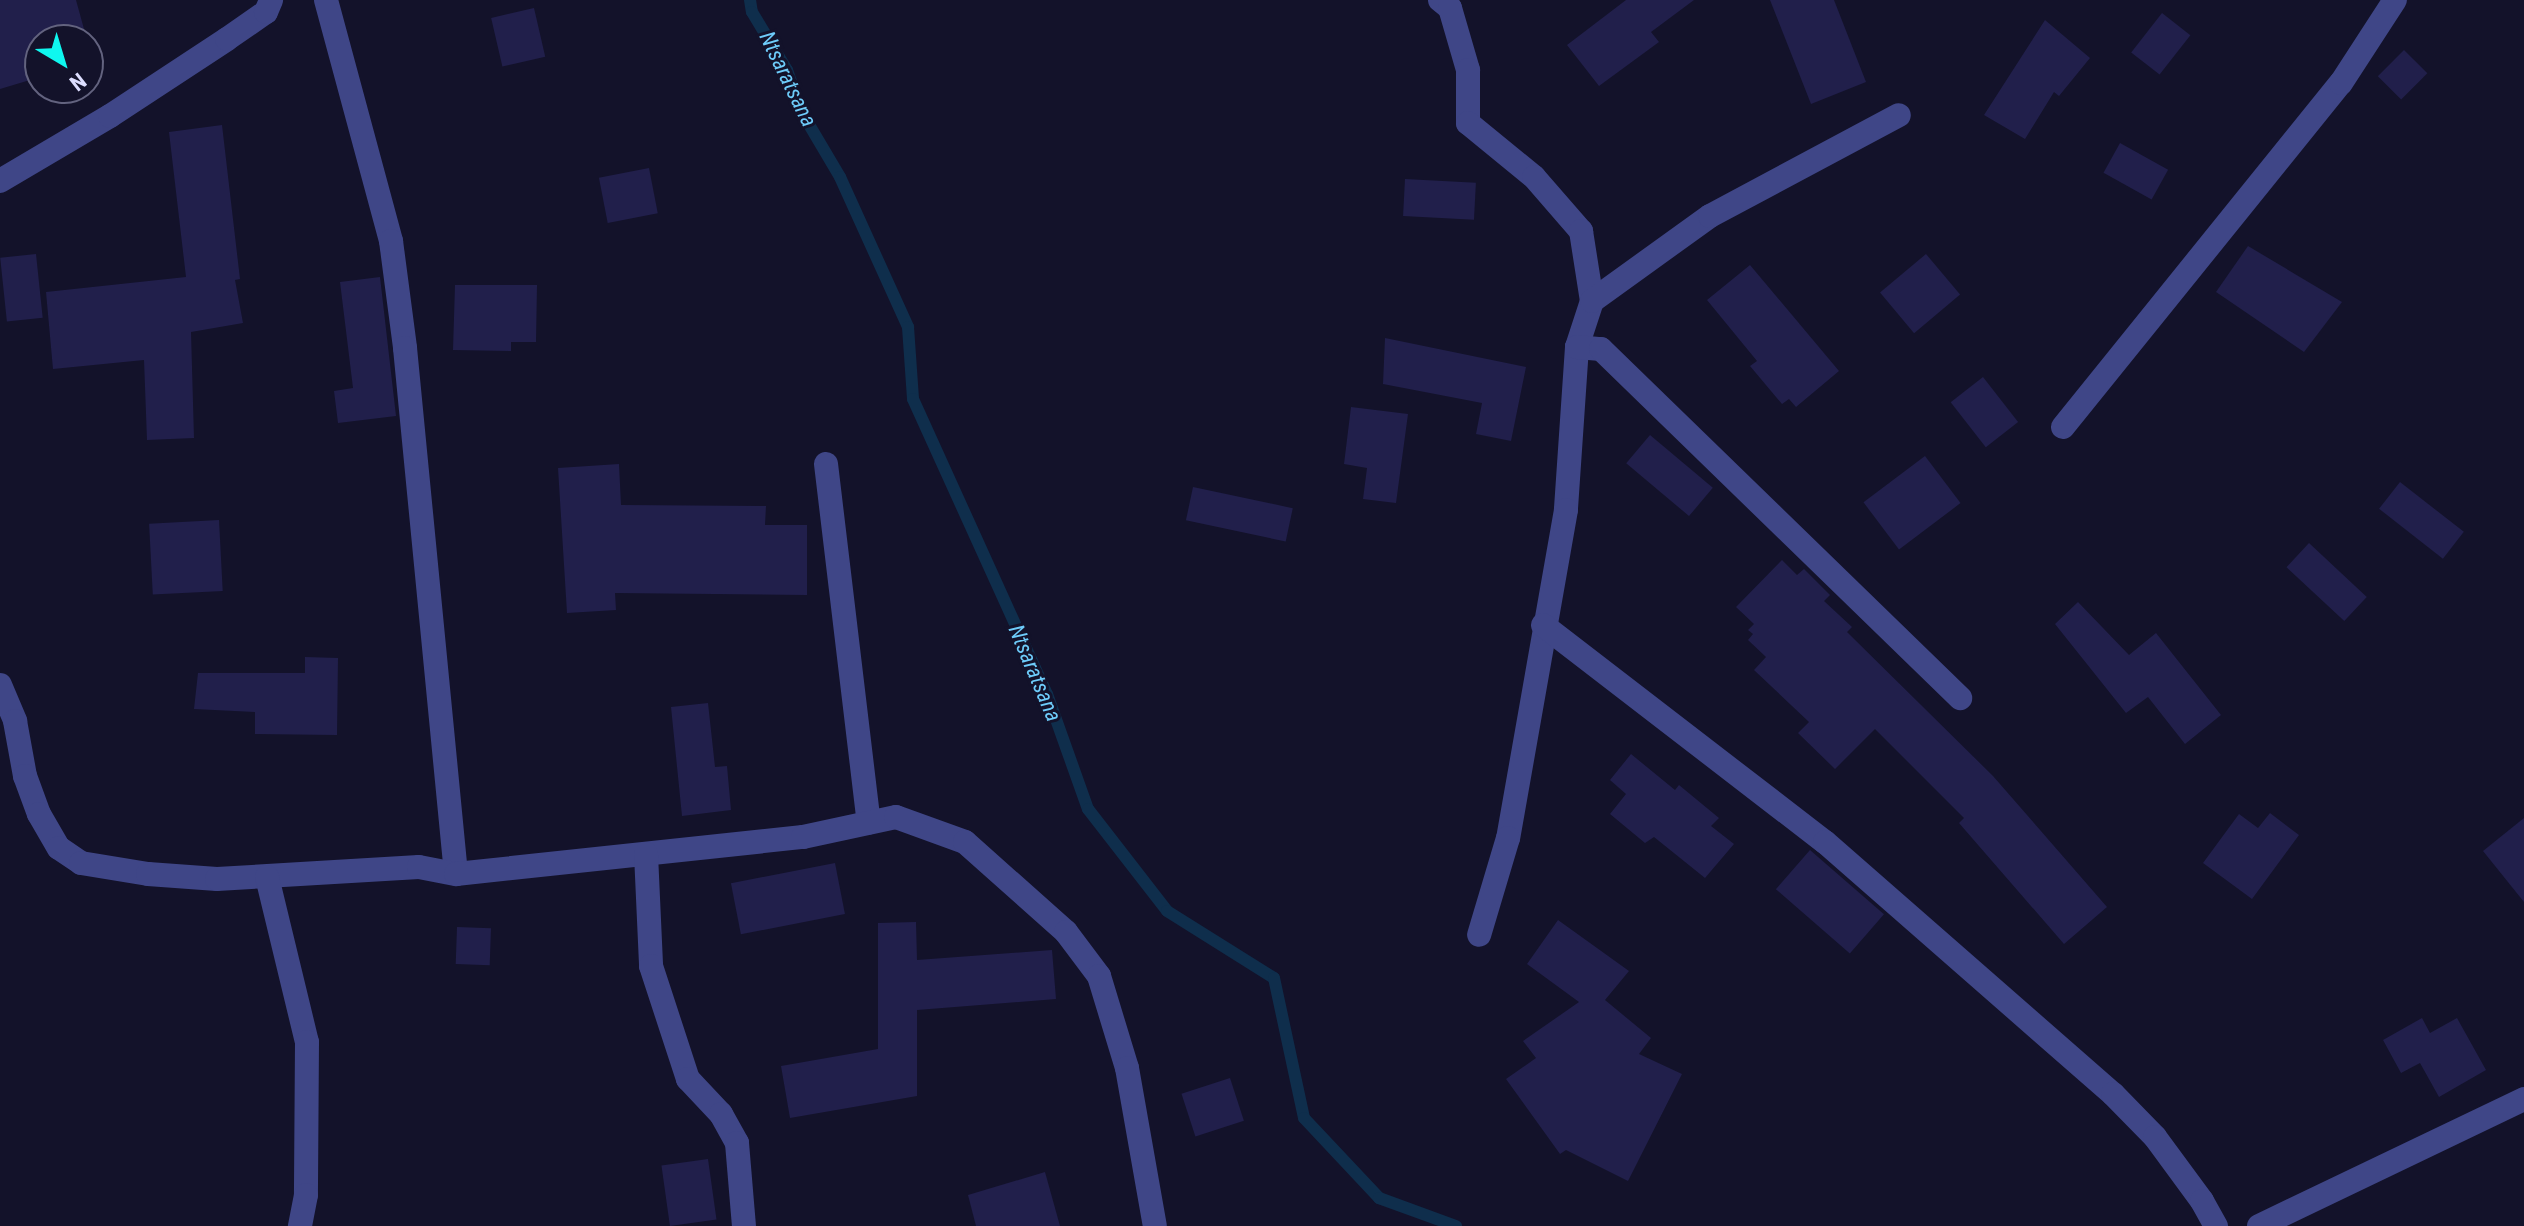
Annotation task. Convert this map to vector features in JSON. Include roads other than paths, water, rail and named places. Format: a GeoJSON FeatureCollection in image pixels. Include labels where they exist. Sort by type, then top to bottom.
{"type":"FeatureCollection","features":[{"type":"Feature","properties":{"kind":"street"},"geometry":{"type":"LineString","coordinates":[[0,181],[110,116],[227,39],[266,12],[271,0]]}},
{"type":"Feature","properties":{"kind":"street"},"geometry":{"type":"LineString","coordinates":[[326,0],[391,241],[405,348],[456,874]]}},
{"type":"Feature","properties":{"kind":"street"},"geometry":{"type":"LineString","coordinates":[[1440,0],[1450,8],[1468,70],[1468,123],[1534,177],[1581,231],[1592,301],[1577,347],[1566,510],[1543,625],[1508,838],[1479,935]]}},
{"type":"Feature","properties":{"kind":"street"},"geometry":{"type":"LineString","coordinates":[[2063,427],[2341,83],[2395,0]]}},
{"type":"Feature","properties":{"kind":"street"},"geometry":{"type":"LineString","coordinates":[[1592,301],[1710,216],[1899,115]]}},
{"type":"Feature","properties":{"kind":"street"},"geometry":{"type":"LineString","coordinates":[[1577,347],[1601,349],[1960,698]]}},
{"type":"Feature","properties":{"kind":"street"},"geometry":{"type":"LineString","coordinates":[[826,464],[869,822]]}},
{"type":"Feature","properties":{"kind":"street"},"geometry":{"type":"LineString","coordinates":[[1543,625],[1825,842],[2113,1094],[2155,1137],[2202,1201],[2216,1226]]}},
{"type":"Feature","properties":{"kind":"street"},"geometry":{"type":"LineString","coordinates":[[0,685],[15,721],[25,776],[59,848],[81,863],[148,874],[217,879],[419,867],[456,874],[803,837],[896,817],[965,842],[1066,932],[1099,976],[1127,1068],[1155,1226]]}},
{"type":"Feature","properties":{"kind":"street"},"geometry":{"type":"LineString","coordinates":[[646,854],[651,966],[688,1079],[721,1114],[737,1143],[744,1226]]}},
{"type":"Feature","properties":{"kind":"street"},"geometry":{"type":"LineString","coordinates":[[267,877],[307,1042],[306,1195],[300,1226]]}},
{"type":"Feature","properties":{"kind":"street"},"geometry":{"type":"LineString","coordinates":[[2259,1226],[2524,1099]]}},
{"type":"Feature","properties":{"kind":"waterway","name":"Ntsaratsana"},"geometry":{"type":"LineString","coordinates":[[750,0],[752,12],[787,70],[801,111],[840,177],[908,327],[913,399],[1047,694],[1088,809],[1167,911],[1274,978],[1304,1118],[1379,1198],[1456,1226]]}}]}
